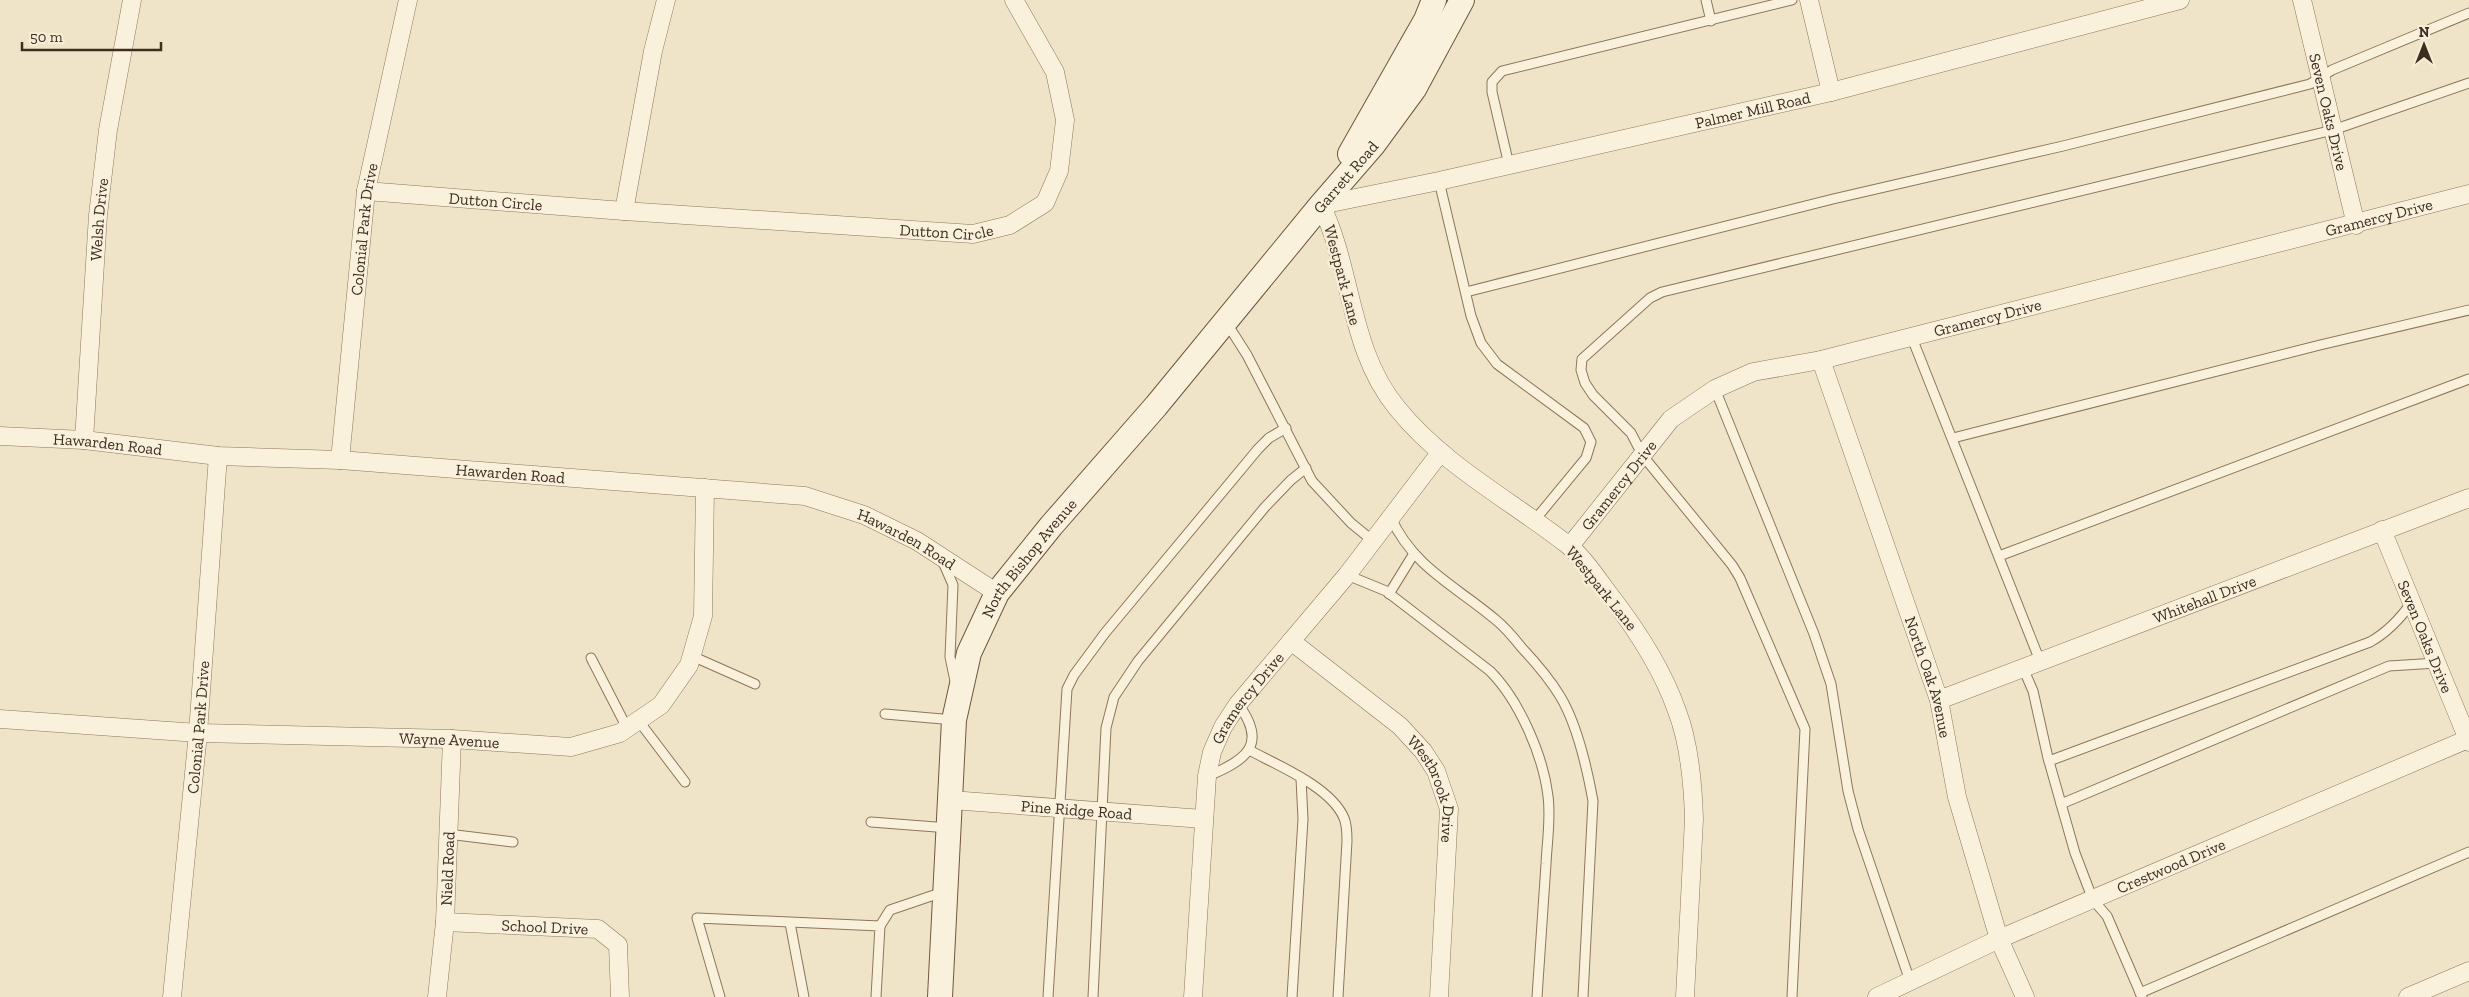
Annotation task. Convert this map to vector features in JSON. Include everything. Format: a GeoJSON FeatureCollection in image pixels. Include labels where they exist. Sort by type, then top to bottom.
{"type":"FeatureCollection","features":[{"type":"Feature","properties":{"kind":"main road","name":"Garrett Road"},"geometry":{"type":"LineString","coordinates":[[1320,205],[1426,20],[1434,0]]}},
{"type":"Feature","properties":{"kind":"main road","name":"Garrett Road"},"geometry":{"type":"LineString","coordinates":[[1320,205],[1373,145],[1414,89],[1462,0]]}},
{"type":"Feature","properties":{"kind":"main road","name":"North Bishop Avenue"},"geometry":{"type":"LineString","coordinates":[[940,997],[956,710],[969,653],[997,593],[1320,205]]}},
{"type":"Feature","properties":{"kind":"street","name":"Welsh Drive"},"geometry":{"type":"LineString","coordinates":[[84,440],[98,215],[108,130],[132,0]]}},
{"type":"Feature","properties":{"kind":"street","name":"Colonial Park Drive"},"geometry":{"type":"LineString","coordinates":[[340,460],[366,191],[408,0]]}},
{"type":"Feature","properties":{"kind":"street"},"geometry":{"type":"LineString","coordinates":[[624,211],[653,51],[666,0]]}},
{"type":"Feature","properties":{"kind":"street","name":"Dutton Circle"},"geometry":{"type":"LineString","coordinates":[[366,191],[624,211],[974,234],[1010,225],[1045,203],[1059,171],[1065,120],[1055,72],[1014,0]]}},
{"type":"Feature","properties":{"kind":"street"},"geometry":{"type":"LineString","coordinates":[[1809,0],[1831,92]]}},
{"type":"Feature","properties":{"kind":"street","name":"Palmer Mill Road"},"geometry":{"type":"LineString","coordinates":[[1320,205],[1439,181],[1831,92],[2180,0]]}},
{"type":"Feature","properties":{"kind":"street","name":"Seven Oaks Drive"},"geometry":{"type":"LineString","coordinates":[[2302,0],[2356,225]]}},
{"type":"Feature","properties":{"kind":"street","name":"Gramercy Drive"},"geometry":{"type":"LineString","coordinates":[[1570,546],[1671,419],[1715,389],[1752,372],[1821,360],[1912,338],[2356,225],[2469,194]]}},
{"type":"Feature","properties":{"kind":"street","name":"Westpark Lane"},"geometry":{"type":"LineString","coordinates":[[1320,205],[1331,226],[1344,270],[1357,327],[1368,361],[1381,386],[1397,409],[1440,453],[1570,546],[1638,631],[1651,653],[1678,711],[1693,793],[1694,819],[1685,997]]}},
{"type":"Feature","properties":{"kind":"street","name":"North Oak Avenue"},"geometry":{"type":"LineString","coordinates":[[1821,360],[1939,700],[1958,797],[1999,939],[2025,997]]}},
{"type":"Feature","properties":{"kind":"street","name":"Hawarden Road"},"geometry":{"type":"LineString","coordinates":[[0,436],[84,440],[218,456],[340,460],[805,496],[864,515],[917,541],[997,593]]}},
{"type":"Feature","properties":{"kind":"street","name":"Gramercy Drive"},"geometry":{"type":"LineString","coordinates":[[1193,997],[1207,776],[1212,752],[1223,727],[1238,704],[1347,575],[1440,453]]}},
{"type":"Feature","properties":{"kind":"street","name":"Colonial Park Drive"},"geometry":{"type":"LineString","coordinates":[[172,997],[198,733],[218,456]]}},
{"type":"Feature","properties":{"kind":"street","name":"Wayne Avenue"},"geometry":{"type":"LineString","coordinates":[[0,719],[198,733],[452,739],[572,747],[620,733],[661,705],[689,664],[692,656],[704,616],[705,488]]}},
{"type":"Feature","properties":{"kind":"street","name":"Whitehall Drive"},"geometry":{"type":"LineString","coordinates":[[1939,700],[2469,498]]}},
{"type":"Feature","properties":{"kind":"street","name":"Seven Oaks Drive"},"geometry":{"type":"LineString","coordinates":[[2382,530],[2469,740]]}},
{"type":"Feature","properties":{"kind":"street","name":"Westbrook Drive"},"geometry":{"type":"LineString","coordinates":[[1291,641],[1400,726],[1423,751],[1436,771],[1448,809],[1439,997]]}},
{"type":"Feature","properties":{"kind":"street","name":"Nield Road"},"geometry":{"type":"LineString","coordinates":[[438,997],[445,922],[452,739]]}},
{"type":"Feature","properties":{"kind":"street","name":"Crestwood Drive"},"geometry":{"type":"LineString","coordinates":[[1877,997],[1999,939],[2469,740]]}},
{"type":"Feature","properties":{"kind":"street","name":"Pine Ridge Road"},"geometry":{"type":"LineString","coordinates":[[951,800],[1203,820]]}},
{"type":"Feature","properties":{"kind":"street","name":"School Drive"},"geometry":{"type":"LineString","coordinates":[[445,922],[598,930],[618,946],[620,997]]}},
{"type":"Feature","properties":{"kind":"street"},"geometry":{"type":"LineString","coordinates":[[2408,997],[2469,971]]}},
{"type":"Feature","properties":{"kind":"lane"},"geometry":{"type":"LineString","coordinates":[[1706,0],[1711,21]]}},
{"type":"Feature","properties":{"kind":"lane"},"geometry":{"type":"LineString","coordinates":[[1509,165],[1492,92],[1492,82],[1496,75],[1502,71],[1792,0]]}},
{"type":"Feature","properties":{"kind":"lane"},"geometry":{"type":"LineString","coordinates":[[1466,292],[1832,199],[2063,146],[2300,86],[2469,13]]}},
{"type":"Feature","properties":{"kind":"lane"},"geometry":{"type":"LineString","coordinates":[[1792,997],[1805,729],[1740,578],[1732,565],[1642,454],[1631,433],[1593,395],[1585,383],[1581,370],[1582,359],[1650,298],[1689,284],[1999,212],[2333,130],[2469,83]]}},
{"type":"Feature","properties":{"kind":"lane"},"geometry":{"type":"LineString","coordinates":[[1439,181],[1471,316],[1481,343],[1498,364],[1584,428],[1591,442],[1586,458],[1534,521]]}},
{"type":"Feature","properties":{"kind":"lane"},"geometry":{"type":"LineString","coordinates":[[1953,438],[2320,345],[2469,310]]}},
{"type":"Feature","properties":{"kind":"lane"},"geometry":{"type":"LineString","coordinates":[[1225,321],[1247,355],[1312,481],[1331,503],[1373,541]]}},
{"type":"Feature","properties":{"kind":"lane"},"geometry":{"type":"LineString","coordinates":[[1912,338],[2040,662]]}},
{"type":"Feature","properties":{"kind":"lane"},"geometry":{"type":"LineString","coordinates":[[1999,556],[2469,378]]}},
{"type":"Feature","properties":{"kind":"lane"},"geometry":{"type":"LineString","coordinates":[[1715,389],[1814,634],[1831,684],[1848,791],[1858,829],[1910,981]]}},
{"type":"Feature","properties":{"kind":"lane"},"geometry":{"type":"LineString","coordinates":[[1048,997],[1067,690],[1074,675],[1105,633],[1258,449],[1269,438],[1286,428]]}},
{"type":"Feature","properties":{"kind":"lane"},"geometry":{"type":"LineString","coordinates":[[1093,997],[1106,728],[1114,697],[1121,685],[1265,507],[1291,480],[1306,468]]}},
{"type":"Feature","properties":{"kind":"lane"},"geometry":{"type":"LineString","coordinates":[[1390,518],[1398,534],[1413,554],[1430,570],[1498,621],[1548,677],[1570,716],[1590,780],[1593,801],[1582,997]]}},
{"type":"Feature","properties":{"kind":"lane"},"geometry":{"type":"LineString","coordinates":[[1389,594],[1413,554]]}},
{"type":"Feature","properties":{"kind":"lane"},"geometry":{"type":"LineString","coordinates":[[885,714],[956,710],[950,657],[953,585],[941,557]]}},
{"type":"Feature","properties":{"kind":"lane"},"geometry":{"type":"LineString","coordinates":[[1347,575],[1389,594],[1490,671],[1503,684],[1513,699],[1543,768],[1550,808],[1537,997]]}},
{"type":"Feature","properties":{"kind":"lane"},"geometry":{"type":"LineString","coordinates":[[2049,761],[2370,642],[2383,635],[2394,625],[2412,602]]}},
{"type":"Feature","properties":{"kind":"lane"},"geometry":{"type":"LineString","coordinates":[[692,656],[755,684]]}},
{"type":"Feature","properties":{"kind":"lane"},"geometry":{"type":"LineString","coordinates":[[591,658],[633,724],[684,782]]}},
{"type":"Feature","properties":{"kind":"lane"},"geometry":{"type":"LineString","coordinates":[[2061,804],[2389,666],[2437,663]]}},
{"type":"Feature","properties":{"kind":"lane"},"geometry":{"type":"LineString","coordinates":[[2023,668],[2033,691],[2049,761],[2075,853],[2093,900],[2107,916],[2141,995],[2469,852]]}},
{"type":"Feature","properties":{"kind":"lane"},"geometry":{"type":"LineString","coordinates":[[1207,776],[1240,759],[1249,750],[1253,732],[1249,719],[1238,704]]}},
{"type":"Feature","properties":{"kind":"lane"},"geometry":{"type":"LineString","coordinates":[[1249,750],[1327,796],[1338,806],[1345,818],[1347,829],[1338,997]]}},
{"type":"Feature","properties":{"kind":"lane"},"geometry":{"type":"LineString","coordinates":[[1292,997],[1303,819],[1301,779]]}},
{"type":"Feature","properties":{"kind":"lane"},"geometry":{"type":"LineString","coordinates":[[871,822],[949,828]]}},
{"type":"Feature","properties":{"kind":"lane"},"geometry":{"type":"LineString","coordinates":[[448,834],[513,842]]}},
{"type":"Feature","properties":{"kind":"lane"},"geometry":{"type":"LineString","coordinates":[[876,997],[880,926],[890,910],[946,891]]}},
{"type":"Feature","properties":{"kind":"lane"},"geometry":{"type":"LineString","coordinates":[[720,997],[697,918],[880,926]]}},
{"type":"Feature","properties":{"kind":"lane"},"geometry":{"type":"LineString","coordinates":[[790,923],[804,997]]}}]}
